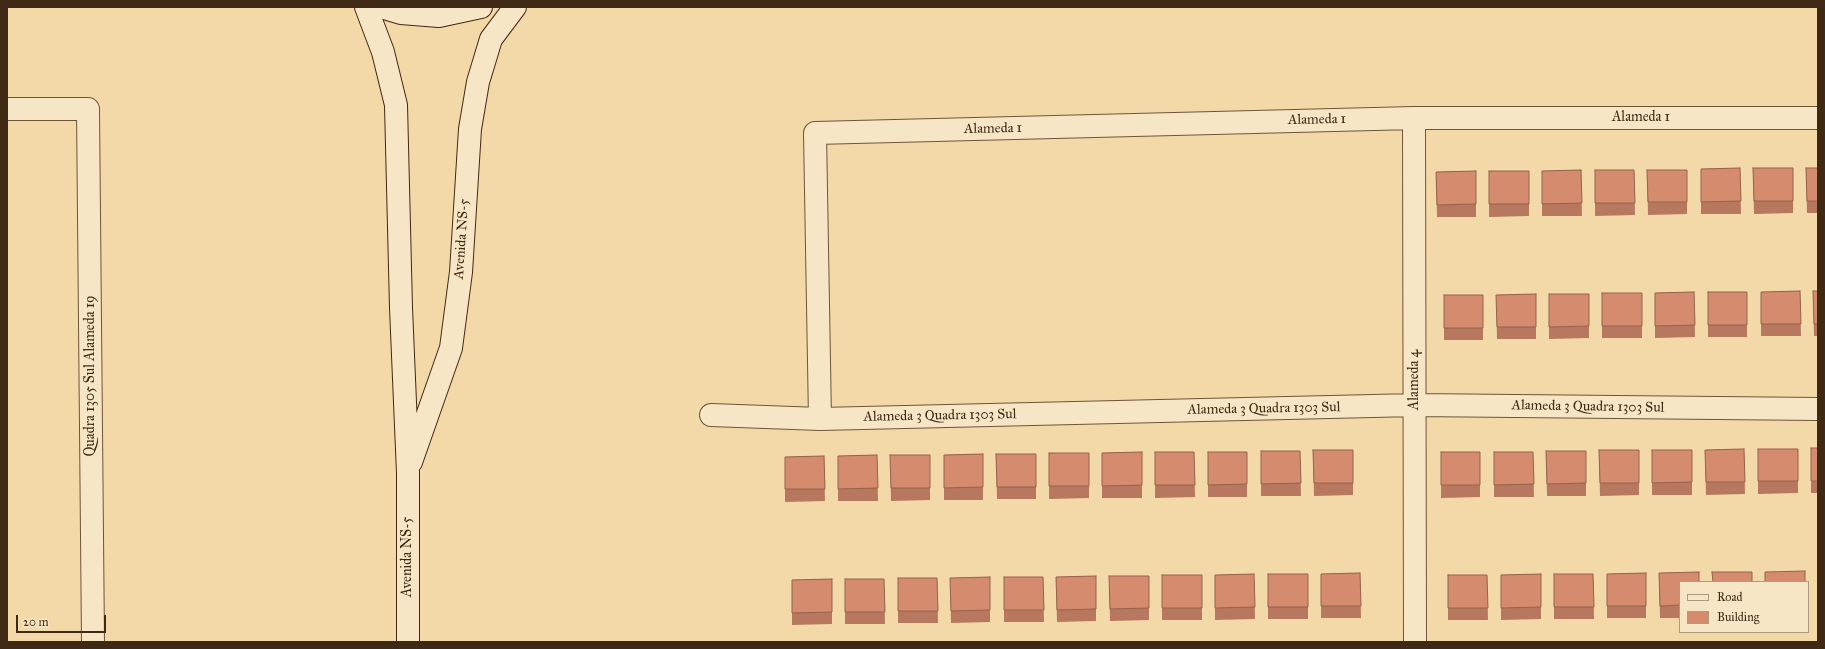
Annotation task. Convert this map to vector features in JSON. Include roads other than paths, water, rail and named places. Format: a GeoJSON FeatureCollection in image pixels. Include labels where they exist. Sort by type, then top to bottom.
{"type":"FeatureCollection","features":[{"type":"Feature","properties":{"kind":"street","name":"Avenida NS-5"},"geometry":{"type":"LineString","coordinates":[[366,7],[384,52],[396,105],[401,308],[408,473],[408,642]]}},
{"type":"Feature","properties":{"kind":"street"},"geometry":{"type":"LineString","coordinates":[[381,7],[401,13],[439,16],[481,7]]}},
{"type":"Feature","properties":{"kind":"street","name":"Avenida NS-5"},"geometry":{"type":"LineString","coordinates":[[408,473],[451,348],[461,272],[470,129],[478,82],[491,39],[515,7]]}},
{"type":"Feature","properties":{"kind":"street","name":"Quadra 1305 Sul Alameda 19"},"geometry":{"type":"LineString","coordinates":[[7,109],[88,109],[93,642]]}},
{"type":"Feature","properties":{"kind":"street","name":"Alameda 1"},"geometry":{"type":"LineString","coordinates":[[820,419],[816,133],[1414,118],[1818,118]]}},
{"type":"Feature","properties":{"kind":"street","name":"Alameda 4"},"geometry":{"type":"LineString","coordinates":[[1414,118],[1415,642]]}},
{"type":"Feature","properties":{"kind":"street","name":"Alameda 3 Quadra 1303 Sul"},"geometry":{"type":"LineString","coordinates":[[710,415],[820,419],[1415,405],[1818,409]]}}]}
